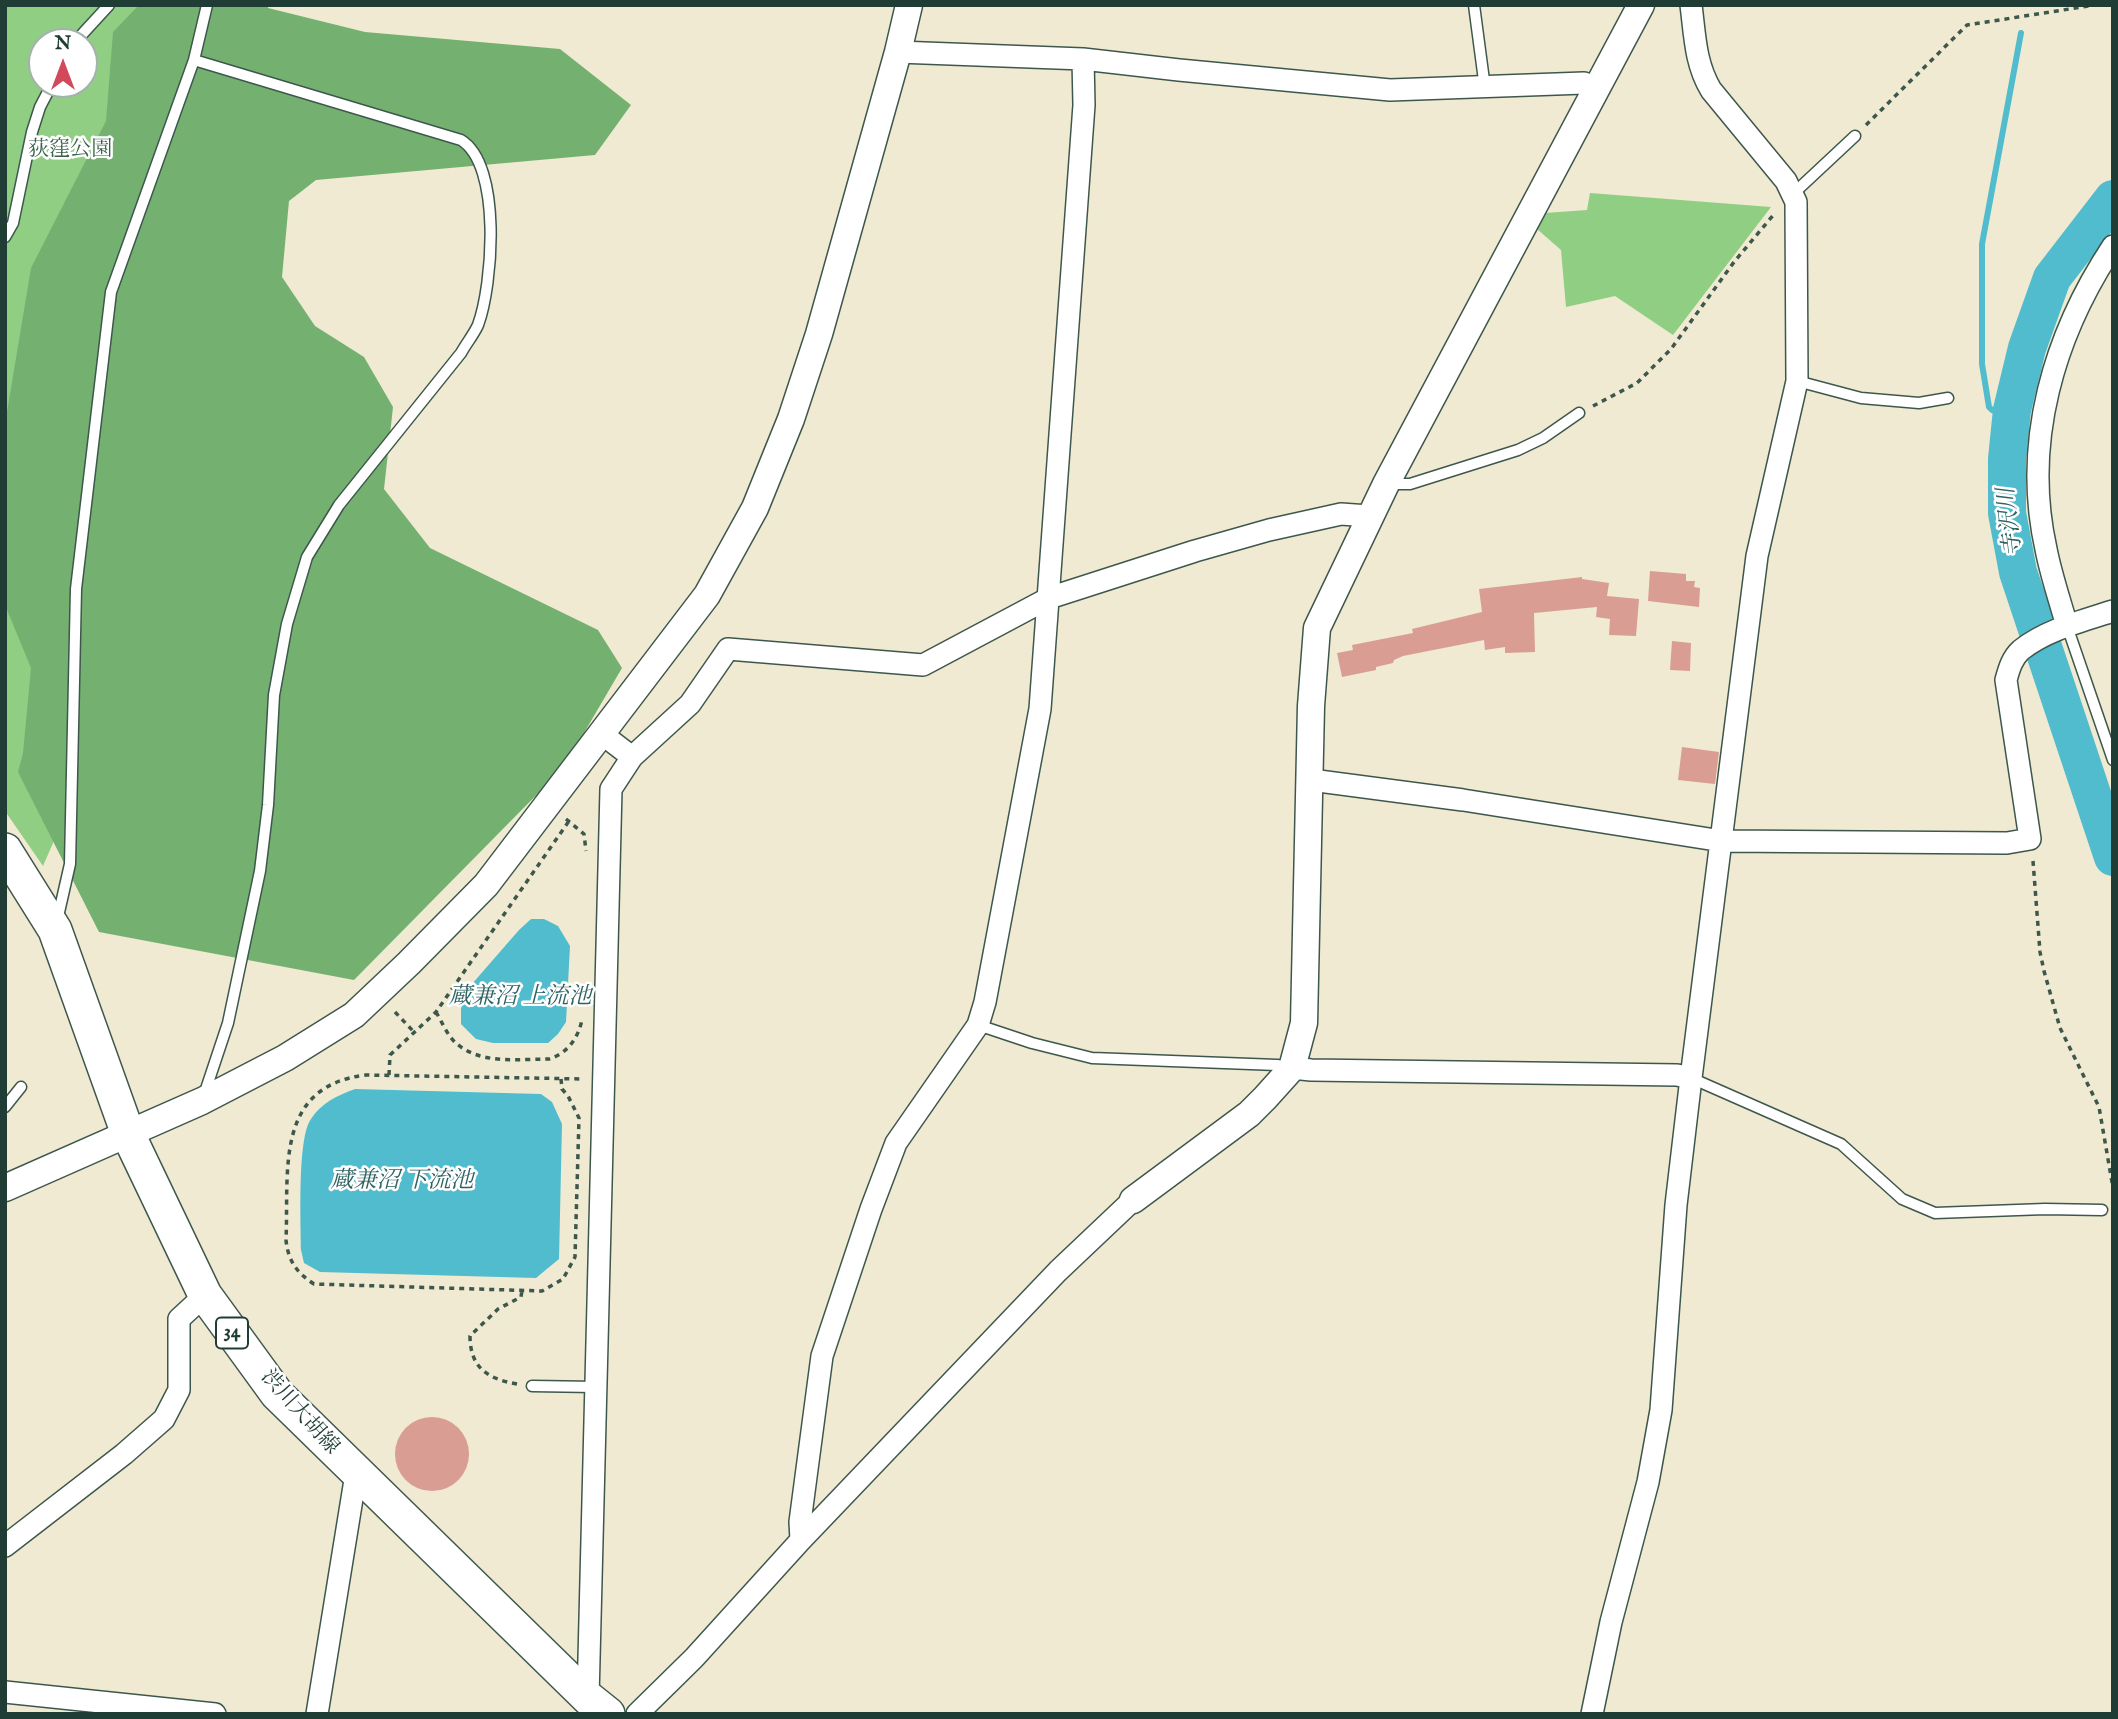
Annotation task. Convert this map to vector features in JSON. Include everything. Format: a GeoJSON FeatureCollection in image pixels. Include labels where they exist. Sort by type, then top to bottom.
{"type":"FeatureCollection","features":[{"type":"Feature","properties":{"kind":"main road","name":"渋川大胡線"},"geometry":{"type":"LineString","coordinates":[[5,850],[55,930],[128,1134],[205,1295],[277,1394],[356,1474],[598,1706]]}},
{"type":"Feature","properties":{"kind":"street"},"geometry":{"type":"LineString","coordinates":[[5,1188],[202,1101],[285,1058],[354,1015],[486,886],[707,596],[755,508],[791,419],[819,334],[909,5]]}},
{"type":"Feature","properties":{"kind":"street"},"geometry":{"type":"LineString","coordinates":[[637,1714],[694,1658],[801,1539],[1058,1271],[1133,1200],[1249,1114],[1292,1068],[1304,1023],[1311,706],[1317,628],[1369,516],[1642,5]]}},
{"type":"Feature","properties":{"kind":"street"},"geometry":{"type":"LineString","coordinates":[[1592,1714],[1611,1622],[1648,1482],[1659,1422],[1676,1205],[1690,1078],[1757,556],[1797,382],[1794,193],[1711,90],[1698,67],[1692,5]]}},
{"type":"Feature","properties":{"kind":"street"},"geometry":{"type":"LineString","coordinates":[[898,52],[1083,59],[1390,90],[1584,83],[1598,89]]}},
{"type":"Feature","properties":{"kind":"street"},"geometry":{"type":"LineString","coordinates":[[801,1539],[800,1522],[822,1356],[871,1209],[896,1143],[978,1025],[985,1002],[1040,709],[1084,106],[1083,59]]}},
{"type":"Feature","properties":{"kind":"street"},"geometry":{"type":"LineString","coordinates":[[2061,629],[2045,548],[2037,477],[2047,389],[2071,321],[2091,280],[2113,246]]}},
{"type":"Feature","properties":{"kind":"street"},"geometry":{"type":"LineString","coordinates":[[598,1706],[596,1387],[611,789],[632,757],[690,705],[728,649],[923,665],[1049,598],[1269,530],[1341,514],[1369,516]]}},
{"type":"Feature","properties":{"kind":"street"},"geometry":{"type":"LineString","coordinates":[[1311,780],[1464,800],[1722,841],[2007,843],[2030,839],[2006,680],[2014,658],[2021,650],[2061,629],[2113,611]]}},
{"type":"Feature","properties":{"kind":"street"},"geometry":{"type":"LineString","coordinates":[[602,734],[632,757]]}},
{"type":"Feature","properties":{"kind":"street"},"geometry":{"type":"LineString","coordinates":[[1292,1068],[1677,1075],[1690,1078]]}},
{"type":"Feature","properties":{"kind":"street"},"geometry":{"type":"LineString","coordinates":[[5,1546],[124,1454],[164,1419],[179,1390],[179,1319],[205,1295]]}},
{"type":"Feature","properties":{"kind":"street"},"geometry":{"type":"LineString","coordinates":[[317,1714],[356,1474]]}},
{"type":"Feature","properties":{"kind":"street"},"geometry":{"type":"LineString","coordinates":[[5,1692],[215,1714]]}},
{"type":"Feature","properties":{"kind":"lane"},"geometry":{"type":"LineString","coordinates":[[88,28],[109,5]]}},
{"type":"Feature","properties":{"kind":"lane"},"geometry":{"type":"LineString","coordinates":[[55,930],[70,863],[76,589],[111,292],[194,60],[207,5]]}},
{"type":"Feature","properties":{"kind":"lane"},"geometry":{"type":"LineString","coordinates":[[1474,5],[1485,88]]}},
{"type":"Feature","properties":{"kind":"lane"},"geometry":{"type":"LineString","coordinates":[[194,60],[461,140],[471,146],[485,174],[491,239],[487,292],[477,326],[461,353],[339,505],[307,557],[287,624],[275,695],[268,804],[260,872],[228,1023],[202,1101]]}},
{"type":"Feature","properties":{"kind":"lane"},"geometry":{"type":"LineString","coordinates":[[5,237],[15,218],[36,119],[46,98]]}},
{"type":"Feature","properties":{"kind":"lane"},"geometry":{"type":"LineString","coordinates":[[1794,193],[1855,136]]}},
{"type":"Feature","properties":{"kind":"lane"},"geometry":{"type":"LineString","coordinates":[[1797,382],[1861,398],[1919,403],[1948,398]]}},
{"type":"Feature","properties":{"kind":"lane"},"geometry":{"type":"LineString","coordinates":[[1386,484],[1410,484],[1518,450],[1543,438],[1579,413]]}},
{"type":"Feature","properties":{"kind":"lane"},"geometry":{"type":"LineString","coordinates":[[2061,629],[2113,760]]}},
{"type":"Feature","properties":{"kind":"lane"},"geometry":{"type":"LineString","coordinates":[[978,1025],[1032,1043],[1092,1058],[1277,1065],[1292,1068]]}},
{"type":"Feature","properties":{"kind":"lane"},"geometry":{"type":"LineString","coordinates":[[1690,1078],[1842,1144],[1902,1199],[1935,1213],[2102,1210]]}},
{"type":"Feature","properties":{"kind":"lane"},"geometry":{"type":"LineString","coordinates":[[5,1107],[21,1087]]}},
{"type":"Feature","properties":{"kind":"lane"},"geometry":{"type":"LineString","coordinates":[[532,1386],[596,1387]]}},
{"type":"Feature","properties":{"kind":"path"},"geometry":{"type":"LineString","coordinates":[[1855,136],[1967,25],[2095,5]]}},
{"type":"Feature","properties":{"kind":"path"},"geometry":{"type":"LineString","coordinates":[[1579,413],[1637,383],[1671,349],[1742,252],[1794,193]]}},
{"type":"Feature","properties":{"kind":"path"},"geometry":{"type":"LineString","coordinates":[[562,815],[584,834],[586,852]]}},
{"type":"Feature","properties":{"kind":"path"},"geometry":{"type":"LineString","coordinates":[[389,1075],[390,1055],[436,1012],[569,821]]}},
{"type":"Feature","properties":{"kind":"path"},"geometry":{"type":"LineString","coordinates":[[2030,839],[2044,971],[2060,1028],[2099,1107],[2113,1188]]}},
{"type":"Feature","properties":{"kind":"path"},"geometry":{"type":"LineString","coordinates":[[395,1012],[414,1031]]}},
{"type":"Feature","properties":{"kind":"path"},"geometry":{"type":"LineString","coordinates":[[436,1012],[456,1043],[478,1057],[492,1058],[549,1059],[557,1056],[565,1051],[579,1034],[582,1020]]}},
{"type":"Feature","properties":{"kind":"path"},"geometry":{"type":"LineString","coordinates":[[561,1079],[562,1089],[579,1118],[575,1258],[563,1279],[542,1291],[314,1284],[294,1266],[288,1255],[286,1240],[290,1143],[295,1123],[304,1107],[321,1090],[334,1082],[357,1076],[389,1075],[561,1079],[604,1080]]}},
{"type":"Feature","properties":{"kind":"path"},"geometry":{"type":"LineString","coordinates":[[522,1290],[521,1297],[498,1309],[475,1329],[470,1336],[470,1348],[474,1362],[486,1374],[502,1381],[532,1386]]}},
{"type":"Feature","properties":{"kind":"green space","name":"荻窪公園"},"geometry":{"type":"Polygon","coordinates":[[[5,5],[186,5],[60,827],[43,866],[5,811],[5,5]]]}},
{"type":"Feature","properties":{"kind":"green space"},"geometry":{"type":"Polygon","coordinates":[[[139,5],[268,5],[268,8],[365,32],[560,49],[631,105],[595,155],[316,180],[289,201],[282,277],[315,326],[364,357],[393,407],[384,489],[430,548],[598,630],[622,668],[564,767],[354,980],[99,932],[18,772],[23,753],[31,668],[5,605],[5,424],[31,268],[106,121],[113,32],[139,5]]]}},
{"type":"Feature","properties":{"kind":"green space"},"geometry":{"type":"Polygon","coordinates":[[[1590,193],[1771,207],[1673,335],[1615,296],[1566,307],[1561,250],[1537,229],[1545,213],[1587,210],[1590,193]]]}},
{"type":"Feature","properties":{"kind":"water","name":"蔵兼沼 上流池"},"geometry":{"type":"Polygon","coordinates":[[[531,919],[544,919],[558,926],[570,946],[566,1022],[548,1043],[493,1043],[476,1039],[461,1024],[465,992],[531,919]]]}},
{"type":"Feature","properties":{"kind":"water","name":"蔵兼沼 下流池"},"geometry":{"type":"Polygon","coordinates":[[[355,1089],[541,1094],[552,1102],[562,1124],[559,1259],[536,1278],[320,1272],[304,1263],[301,1250],[301,1182],[307,1129],[315,1113],[325,1104],[355,1089]]]}},
{"type":"Feature","properties":{"kind":"building"},"geometry":{"type":"Polygon","coordinates":[[[1650,571],[1686,574],[1686,581],[1695,581],[1694,587],[1700,588],[1699,607],[1648,601],[1650,571]]]}},
{"type":"Feature","properties":{"kind":"building"},"geometry":{"type":"Polygon","coordinates":[[[1582,577],[1609,583],[1607,596],[1639,599],[1636,636],[1609,635],[1610,619],[1596,617],[1597,607],[1534,613],[1535,652],[1505,653],[1505,647],[1485,650],[1484,640],[1403,656],[1393,663],[1376,667],[1376,670],[1342,677],[1337,653],[1353,650],[1352,645],[1413,633],[1412,629],[1482,612],[1479,589],[1582,577]]]}},
{"type":"Feature","properties":{"kind":"building"},"geometry":{"type":"Polygon","coordinates":[[[1672,641],[1691,643],[1690,671],[1670,670],[1672,641]]]}},
{"type":"Feature","properties":{"kind":"building"},"geometry":{"type":"Polygon","coordinates":[[[1682,747],[1719,752],[1715,784],[1678,780],[1682,747]]]}},
{"type":"Feature","properties":{"kind":"building"},"geometry":{"type":"Polygon","coordinates":[[[432,1417],[453,1423],[463,1433],[469,1454],[463,1475],[453,1485],[432,1491],[411,1485],[401,1475],[395,1454],[401,1433],[411,1423],[432,1417]]]}},
{"type":"Feature","properties":{"kind":"waterway"},"geometry":{"type":"LineString","coordinates":[[2012,415],[1989,407],[1982,364],[1982,244],[2021,33]]}},
{"type":"Feature","properties":{"kind":"waterway","name":"寺沢川"},"geometry":{"type":"LineString","coordinates":[[2113,199],[2052,278],[2027,348],[2012,410],[2007,459],[2007,513],[2018,572],[2113,857]]}}]}
